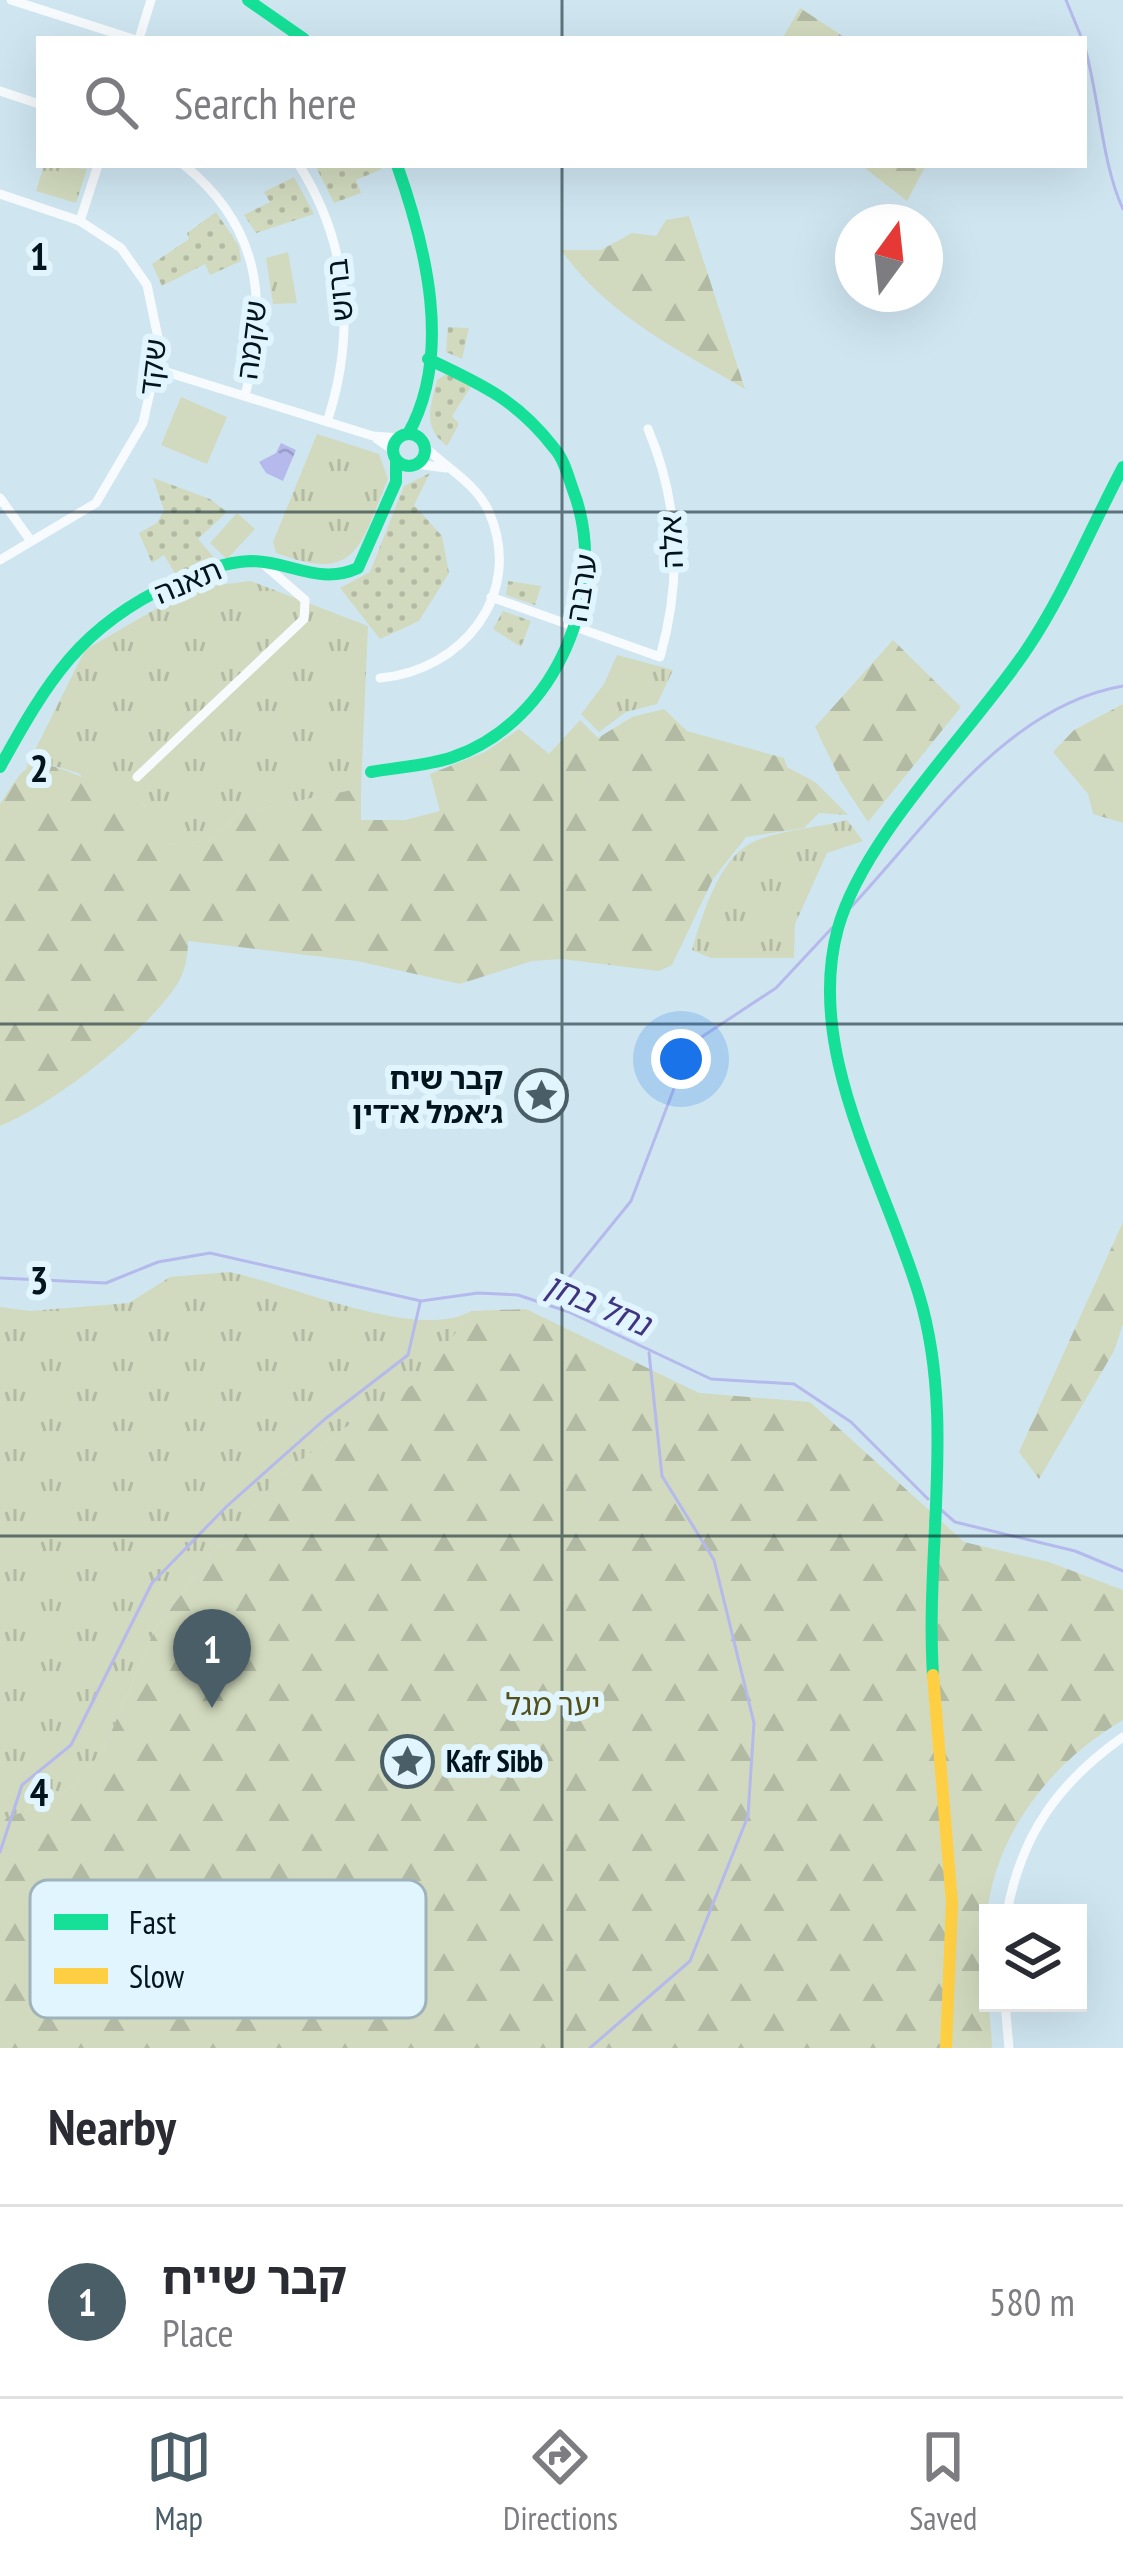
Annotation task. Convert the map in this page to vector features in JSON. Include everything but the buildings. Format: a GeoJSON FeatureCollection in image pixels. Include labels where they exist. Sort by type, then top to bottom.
{"type":"FeatureCollection","features":[{"type":"Feature","properties":{"kind":"street"},"geometry":{"type":"LineString","coordinates":[[11,0],[126,36]]}},
{"type":"Feature","properties":{"kind":"street"},"geometry":{"type":"LineString","coordinates":[[137,36],[151,0]]}},
{"type":"Feature","properties":{"kind":"street"},"geometry":{"type":"LineString","coordinates":[[248,0],[300,36]]}},
{"type":"Feature","properties":{"kind":"street"},"geometry":{"type":"LineString","coordinates":[[0,91],[36,103]]}},
{"type":"Feature","properties":{"kind":"street"},"geometry":{"type":"LineString","coordinates":[[80,221],[97,168]]}},
{"type":"Feature","properties":{"kind":"street","name":"שקמה"},"geometry":{"type":"LineString","coordinates":[[187,168],[228,211],[253,258],[259,321],[245,396]]}},
{"type":"Feature","properties":{"kind":"street","name":"ברוש"},"geometry":{"type":"LineString","coordinates":[[301,168],[326,218],[343,284],[341,366],[327,422]]}},
{"type":"Feature","properties":{"kind":"street","name":"תאנה"},"geometry":{"type":"LineString","coordinates":[[0,767],[56,673],[84,638],[190,576],[229,563],[260,561],[320,577],[352,572],[368,553],[418,418],[428,359],[426,267],[398,168]]}},
{"type":"Feature","properties":{"kind":"street","name":"שקד"},"geometry":{"type":"LineString","coordinates":[[0,194],[80,221],[112,241],[138,267],[158,323],[157,369],[139,433],[120,455],[96,503],[0,560]]}},
{"type":"Feature","properties":{"kind":"street","name":"ערבה"},"geometry":{"type":"LineString","coordinates":[[371,772],[435,764],[491,738],[544,689],[578,627],[590,536],[565,460],[537,420],[504,392],[428,359]]}},
{"type":"Feature","properties":{"kind":"street"},"geometry":{"type":"LineString","coordinates":[[157,369],[407,444],[451,470],[480,496],[494,526],[499,562],[491,597],[468,638],[445,661],[416,673],[380,678]]}},
{"type":"Feature","properties":{"kind":"street","name":"אלה"},"geometry":{"type":"LineString","coordinates":[[578,627],[660,657],[672,602],[674,525],[665,474],[648,429]]}},
{"type":"Feature","properties":{"kind":"street"},"geometry":{"type":"LineString","coordinates":[[407,444],[414,464]]}},
{"type":"Feature","properties":{"kind":"street"},"geometry":{"type":"LineString","coordinates":[[407,444],[414,464]]}},
{"type":"Feature","properties":{"kind":"street"},"geometry":{"type":"LineString","coordinates":[[414,464],[451,470]]}},
{"type":"Feature","properties":{"kind":"street","name":"תאנה"},"geometry":{"type":"LineString","coordinates":[[396,482],[414,464]]}},
{"type":"Feature","properties":{"kind":"street"},"geometry":{"type":"LineString","coordinates":[[946,2048],[953,1908],[931,1618],[937,1379],[920,1297],[852,1111],[832,957],[837,924],[856,880],[1028,649],[1123,467]]}},
{"type":"Feature","properties":{"kind":"street"},"geometry":{"type":"LineString","coordinates":[[0,498],[32,541]]}},
{"type":"Feature","properties":{"kind":"street"},"geometry":{"type":"LineString","coordinates":[[137,777],[304,619],[305,601],[260,561]]}},
{"type":"Feature","properties":{"kind":"street"},"geometry":{"type":"LineString","coordinates":[[491,597],[578,627]]}},
{"type":"Feature","properties":{"kind":"street"},"geometry":{"type":"LineString","coordinates":[[1009,1904],[1028,1837],[1069,1781],[1123,1737]]}},
{"type":"Feature","properties":{"kind":"street"},"geometry":{"type":"LineString","coordinates":[[1007,2012],[1009,2048]]}},
{"type":"Feature","properties":{"kind":"green space"},"geometry":{"type":"Polygon","coordinates":[[[800,8],[842,36],[784,36],[800,8]]]}},
{"type":"Feature","properties":{"kind":"green space"},"geometry":{"type":"Polygon","coordinates":[[[43,168],[87,169],[76,203],[36,191],[43,168]]]}},
{"type":"Feature","properties":{"kind":"green space"},"geometry":{"type":"Polygon","coordinates":[[[865,168],[924,168],[907,201],[865,168]]]}},
{"type":"Feature","properties":{"kind":"green space"},"geometry":{"type":"Polygon","coordinates":[[[317,169],[382,169],[356,180],[361,193],[334,203],[317,169]]]}},
{"type":"Feature","properties":{"kind":"green space"},"geometry":{"type":"Polygon","coordinates":[[[294,177],[314,214],[256,233],[244,215],[270,202],[264,192],[294,177]]]}},
{"type":"Feature","properties":{"kind":"green space"},"geometry":{"type":"Polygon","coordinates":[[[216,212],[239,246],[241,261],[210,275],[205,264],[162,286],[152,264],[189,239],[187,233],[216,212]]]}},
{"type":"Feature","properties":{"kind":"green space"},"geometry":{"type":"Polygon","coordinates":[[[689,216],[745,389],[622,312],[561,250],[601,250],[632,233],[656,236],[666,220],[689,216]]]}},
{"type":"Feature","properties":{"kind":"green space"},"geometry":{"type":"Polygon","coordinates":[[[288,252],[297,303],[273,304],[266,258],[288,252]]]}},
{"type":"Feature","properties":{"kind":"green space"},"geometry":{"type":"Polygon","coordinates":[[[448,327],[469,328],[462,359],[446,352],[448,327]]]}},
{"type":"Feature","properties":{"kind":"green space"},"geometry":{"type":"Polygon","coordinates":[[[446,374],[472,385],[452,416],[459,424],[447,446],[434,431],[430,417],[437,380],[446,374]]]}},
{"type":"Feature","properties":{"kind":"green space"},"geometry":{"type":"Polygon","coordinates":[[[181,397],[227,417],[207,464],[161,445],[181,397]]]}},
{"type":"Feature","properties":{"kind":"green space"},"geometry":{"type":"Polygon","coordinates":[[[317,434],[379,454],[388,479],[362,540],[340,561],[324,564],[276,553],[273,542],[317,434]]]}},
{"type":"Feature","properties":{"kind":"green space"},"geometry":{"type":"Polygon","coordinates":[[[430,473],[414,505],[442,536],[449,573],[419,621],[380,639],[340,588],[370,572],[404,486],[430,473]]]}},
{"type":"Feature","properties":{"kind":"green space"},"geometry":{"type":"Polygon","coordinates":[[[153,478],[210,499],[227,512],[198,539],[218,562],[176,575],[164,555],[152,563],[139,533],[157,523],[164,510],[153,478]]]}},
{"type":"Feature","properties":{"kind":"green space"},"geometry":{"type":"Polygon","coordinates":[[[237,513],[255,529],[227,559],[210,543],[237,513]]]}},
{"type":"Feature","properties":{"kind":"green space"},"geometry":{"type":"Polygon","coordinates":[[[251,581],[368,626],[361,788],[240,813],[211,840],[170,845],[144,805],[92,786],[78,773],[41,762],[26,768],[85,650],[192,588],[251,581]]]}},
{"type":"Feature","properties":{"kind":"green space"},"geometry":{"type":"Polygon","coordinates":[[[508,581],[541,586],[535,605],[506,595],[508,581]]]}},
{"type":"Feature","properties":{"kind":"green space"},"geometry":{"type":"Polygon","coordinates":[[[503,611],[531,621],[521,647],[493,629],[503,611]]]}},
{"type":"Feature","properties":{"kind":"green space"},"geometry":{"type":"Polygon","coordinates":[[[893,640],[961,707],[868,822],[841,781],[815,727],[893,640]]]}},
{"type":"Feature","properties":{"kind":"green space"},"geometry":{"type":"Polygon","coordinates":[[[617,655],[673,670],[657,704],[626,712],[599,732],[581,714],[604,684],[617,655]]]}},
{"type":"Feature","properties":{"kind":"green space"},"geometry":{"type":"Polygon","coordinates":[[[1123,704],[1123,823],[1093,814],[1088,794],[1053,752],[1074,730],[1123,704]]]}},
{"type":"Feature","properties":{"kind":"green space"},"geometry":{"type":"Polygon","coordinates":[[[664,709],[687,731],[784,758],[787,767],[815,782],[848,815],[819,813],[804,828],[746,837],[713,879],[672,965],[659,971],[562,959],[532,961],[460,984],[357,961],[188,941],[179,981],[143,1025],[71,1084],[0,1126],[0,804],[32,765],[58,768],[143,805],[170,845],[211,840],[240,813],[361,788],[361,820],[405,820],[440,811],[430,774],[485,752],[519,729],[549,754],[580,720],[598,738],[632,717],[664,709]]]}},
{"type":"Feature","properties":{"kind":"green space"},"geometry":{"type":"Polygon","coordinates":[[[847,820],[863,841],[827,853],[795,924],[794,958],[711,958],[692,950],[713,890],[741,850],[775,835],[847,820]]]}},
{"type":"Feature","properties":{"kind":"green space"},"geometry":{"type":"Polygon","coordinates":[[[1123,1222],[1123,1324],[1114,1351],[1039,1479],[1019,1452],[1123,1222]]]}},
{"type":"Feature","properties":{"kind":"green space"},"geometry":{"type":"Polygon","coordinates":[[[229,1272],[387,1315],[448,1319],[471,1311],[423,1380],[368,1411],[281,1475],[219,1545],[155,1629],[104,1749],[73,1786],[41,1807],[0,1819],[0,1307],[30,1311],[129,1303],[170,1277],[229,1272]]]}},
{"type":"Feature","properties":{"kind":"green space","name":"יער מגל"},"geometry":{"type":"Polygon","coordinates":[[[526,1309],[699,1393],[810,1402],[964,1542],[1049,1562],[1123,1590],[1123,1720],[1071,1758],[1028,1807],[998,1865],[989,1904],[979,1904],[979,2012],[990,2012],[992,2048],[0,2048],[0,1819],[41,1807],[73,1786],[104,1749],[155,1629],[219,1545],[281,1475],[368,1411],[423,1379],[471,1311],[526,1309]]]}},
{"type":"Feature","properties":{"kind":"water"},"geometry":{"type":"Polygon","coordinates":[[[281,443],[296,450],[283,481],[266,473],[259,462],[276,453],[281,443]]]}},
{"type":"Feature","properties":{"kind":"waterway"},"geometry":{"type":"LineString","coordinates":[[1066,0],[1081,36]]}},
{"type":"Feature","properties":{"kind":"waterway"},"geometry":{"type":"LineString","coordinates":[[1087,58],[1110,172],[1123,209]]}},
{"type":"Feature","properties":{"kind":"waterway"},"geometry":{"type":"LineString","coordinates":[[851,907],[940,807],[1006,743],[1081,698],[1123,686]]}},
{"type":"Feature","properties":{"kind":"waterway"},"geometry":{"type":"LineString","coordinates":[[549,1302],[631,1201],[691,1044],[776,988],[832,928]]}},
{"type":"Feature","properties":{"kind":"waterway","name":"נחל בחן"},"geometry":{"type":"LineString","coordinates":[[0,1278],[106,1283],[158,1262],[210,1253],[421,1301],[478,1293],[518,1295],[569,1312],[711,1379],[794,1384],[851,1422],[928,1499]]}},
{"type":"Feature","properties":{"kind":"waterway"},"geometry":{"type":"LineString","coordinates":[[0,1852],[22,1785],[71,1745],[152,1583],[226,1507],[325,1419],[408,1355],[420,1303]]}},
{"type":"Feature","properties":{"kind":"waterway"},"geometry":{"type":"LineString","coordinates":[[590,2048],[690,1961],[748,1816],[754,1723],[714,1560],[662,1476],[649,1353]]}},
{"type":"Feature","properties":{"kind":"waterway","name":"נחל בחן"},"geometry":{"type":"LineString","coordinates":[[940,1509],[955,1522],[1075,1551],[1123,1571]]}},
{"type":"Feature","properties":{"kind":"traffic: fast"},"geometry":{"type":"LineString","coordinates":[[248,0],[300,36]]}},
{"type":"Feature","properties":{"kind":"traffic: fast"},"geometry":{"type":"LineString","coordinates":[[398,168],[425,265],[432,335],[422,403],[408,434]]}},
{"type":"Feature","properties":{"kind":"traffic: fast"},"geometry":{"type":"LineString","coordinates":[[371,772],[453,757],[490,739],[521,714],[547,683],[566,647],[585,568],[583,528],[557,452],[512,405],[428,359]]}},
{"type":"Feature","properties":{"kind":"traffic: fast"},"geometry":{"type":"LineString","coordinates":[[409,434],[420,439],[425,450],[420,461],[409,466],[398,461],[393,450],[398,439],[409,434]]}},
{"type":"Feature","properties":{"kind":"traffic: fast"},"geometry":{"type":"LineString","coordinates":[[0,767],[69,659],[140,600],[201,572],[241,562],[330,574],[358,568],[396,482],[396,459]]}},
{"type":"Feature","properties":{"kind":"traffic: fast"},"geometry":{"type":"LineString","coordinates":[[933,1675],[938,1436],[930,1341],[919,1295],[840,1069],[830,975],[838,928],[870,857],[1025,652],[1123,467]]}},
{"type":"Feature","properties":{"kind":"traffic: slow"},"geometry":{"type":"LineString","coordinates":[[933,1675],[952,1903],[946,2048]]}},
{"type":"Feature","properties":{"kind":"place","name":"קבר שיח ג׳אמל א־דין"},"geometry":{"type":"Point","coordinates":[542,1096]}},
{"type":"Feature","properties":{"kind":"place","name":"קבר שייח"},"geometry":{"type":"Point","coordinates":[212,1708]}},
{"type":"Feature","properties":{"kind":"place","name":"Kafr Sibb"},"geometry":{"type":"Point","coordinates":[407,1762]}}]}
